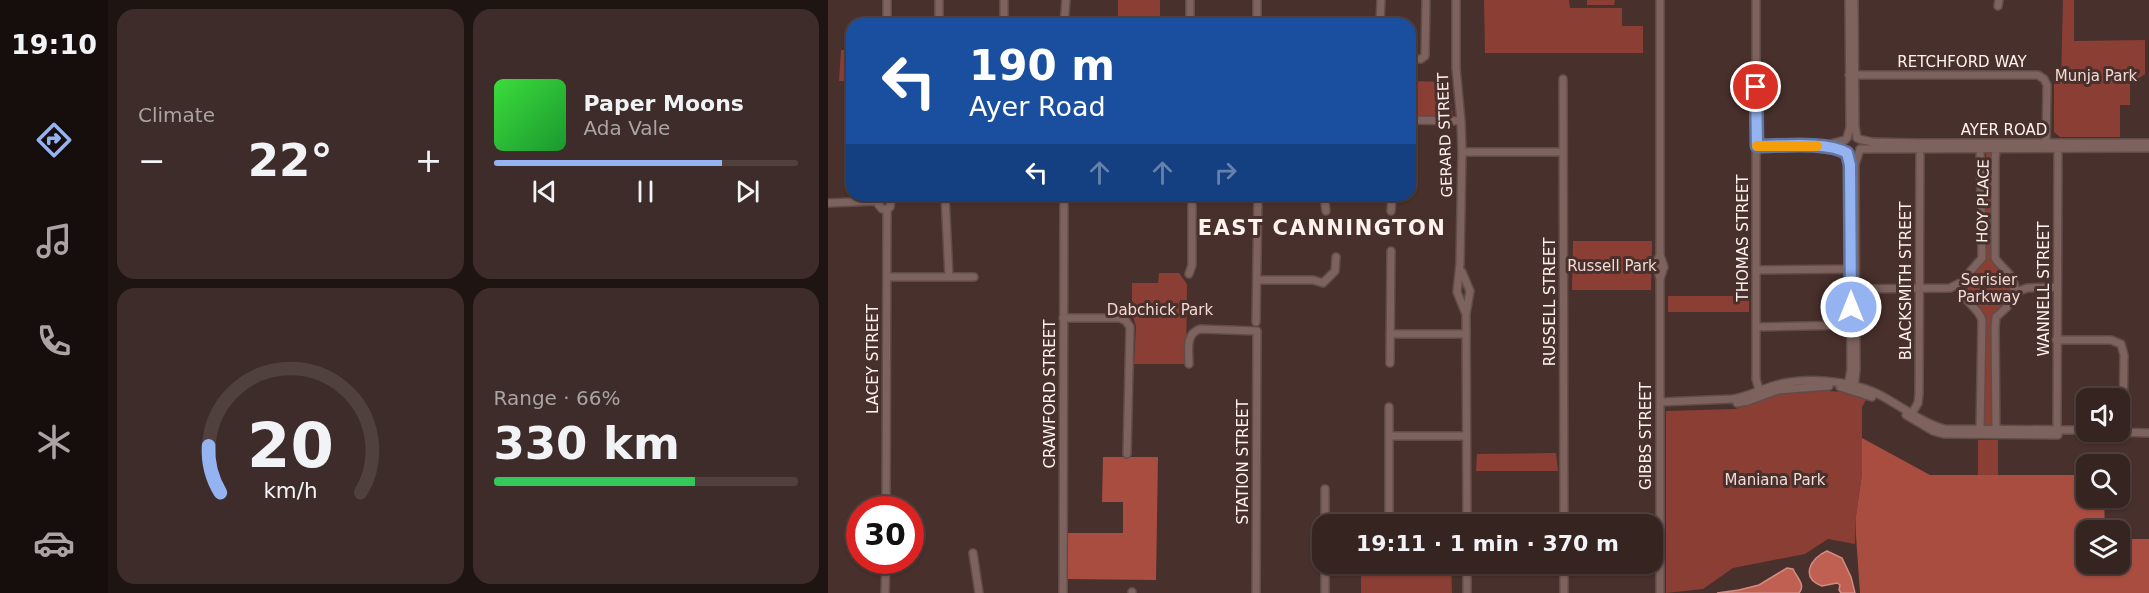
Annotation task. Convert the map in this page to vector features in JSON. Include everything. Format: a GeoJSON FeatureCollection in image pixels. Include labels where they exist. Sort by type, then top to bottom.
{"type":"FeatureCollection","features":[{"type":"Feature","properties":{"kind":"street"},"geometry":{"type":"LineString","coordinates":[[887,0],[887,18]]}},
{"type":"Feature","properties":{"kind":"street"},"geometry":{"type":"LineString","coordinates":[[939,0],[939,18]]}},
{"type":"Feature","properties":{"kind":"street"},"geometry":{"type":"LineString","coordinates":[[1004,0],[1004,18]]}},
{"type":"Feature","properties":{"kind":"street"},"geometry":{"type":"LineString","coordinates":[[1064,0],[1064,18]]}},
{"type":"Feature","properties":{"kind":"street"},"geometry":{"type":"LineString","coordinates":[[1190,0],[1190,18]]}},
{"type":"Feature","properties":{"kind":"street"},"geometry":{"type":"LineString","coordinates":[[1257,0],[1257,18]]}},
{"type":"Feature","properties":{"kind":"street"},"geometry":{"type":"LineString","coordinates":[[1380,18],[1381,0]]}},
{"type":"Feature","properties":{"kind":"street"},"geometry":{"type":"LineString","coordinates":[[1416,59],[1425,56],[1426,0]]}},
{"type":"Feature","properties":{"kind":"street","name":"GIBBS STREET"},"geometry":{"type":"LineString","coordinates":[[1660,0],[1660,255],[1656,263],[1660,279],[1660,593]]}},
{"type":"Feature","properties":{"kind":"street","name":"THOMAS STREET"},"geometry":{"type":"LineString","coordinates":[[1756,0],[1756,379],[1764,392]]}},
{"type":"Feature","properties":{"kind":"street"},"geometry":{"type":"LineString","coordinates":[[1849,0],[1855,126],[1861,144],[1855,165],[1854,325],[1851,387]]}},
{"type":"Feature","properties":{"kind":"street"},"geometry":{"type":"LineString","coordinates":[[1853,269],[1850,165],[1844,146],[1850,127],[1854,0]]}},
{"type":"Feature","properties":{"kind":"street","name":"GERARD STREET"},"geometry":{"type":"LineString","coordinates":[[1455,2],[1456,68],[1462,153],[1460,263],[1457,292],[1466,314]]}},
{"type":"Feature","properties":{"kind":"street","name":"RETCHFORD WAY"},"geometry":{"type":"LineString","coordinates":[[1852,75],[2038,75],[2044,79],[2047,86],[2046,144]]}},
{"type":"Feature","properties":{"kind":"street","name":"RUSSELL STREET"},"geometry":{"type":"LineString","coordinates":[[1563,79],[1564,514]]}},
{"type":"Feature","properties":{"kind":"street"},"geometry":{"type":"LineString","coordinates":[[1416,120],[1461,121]]}},
{"type":"Feature","properties":{"kind":"street"},"geometry":{"type":"LineString","coordinates":[[1820,146],[1853,137],[1858,139]]}},
{"type":"Feature","properties":{"kind":"street","name":"AYER ROAD"},"geometry":{"type":"LineString","coordinates":[[1858,139],[1920,146],[1980,147],[2149,143]]}},
{"type":"Feature","properties":{"kind":"street","name":"AYER ROAD"},"geometry":{"type":"LineString","coordinates":[[1997,147],[2046,144],[2149,148]]}},
{"type":"Feature","properties":{"kind":"street"},"geometry":{"type":"LineString","coordinates":[[1757,146],[1820,146],[1854,154],[1860,150]]}},
{"type":"Feature","properties":{"kind":"street","name":"AYER ROAD"},"geometry":{"type":"LineString","coordinates":[[1860,150],[1920,146]]}},
{"type":"Feature","properties":{"kind":"street","name":"BLACKSMITH STREET"},"geometry":{"type":"LineString","coordinates":[[1911,415],[1920,394],[1920,146]]}},
{"type":"Feature","properties":{"kind":"street","name":"WANNELL STREET"},"geometry":{"type":"LineString","coordinates":[[2057,432],[2058,146]]}},
{"type":"Feature","properties":{"kind":"street"},"geometry":{"type":"LineString","coordinates":[[1963,296],[1961,287],[1964,281],[1982,258],[1980,147]]}},
{"type":"Feature","properties":{"kind":"street","name":"HOY PLACE"},"geometry":{"type":"LineString","coordinates":[[1997,147],[1995,158],[1995,258],[1999,265],[2009,273],[2015,288]]}},
{"type":"Feature","properties":{"kind":"street"},"geometry":{"type":"LineString","coordinates":[[1462,153],[1563,152]]}},
{"type":"Feature","properties":{"kind":"street"},"geometry":{"type":"LineString","coordinates":[[828,203],[878,201],[882,209],[887,209],[890,207],[891,201]]}},
{"type":"Feature","properties":{"kind":"street"},"geometry":{"type":"LineString","coordinates":[[945,201],[949,277]]}},
{"type":"Feature","properties":{"kind":"street","name":"CRAWFORD STREET"},"geometry":{"type":"LineString","coordinates":[[1063,593],[1064,201]]}},
{"type":"Feature","properties":{"kind":"street"},"geometry":{"type":"LineString","coordinates":[[1189,274],[1192,266],[1191,201]]}},
{"type":"Feature","properties":{"kind":"street"},"geometry":{"type":"LineString","coordinates":[[1256,322],[1258,201]]}},
{"type":"Feature","properties":{"kind":"street"},"geometry":{"type":"LineString","coordinates":[[1325,201],[1326,211]]}},
{"type":"Feature","properties":{"kind":"street"},"geometry":{"type":"LineString","coordinates":[[1390,211],[1391,201]]}},
{"type":"Feature","properties":{"kind":"street","name":"LACEY STREET"},"geometry":{"type":"LineString","coordinates":[[886,496],[887,209]]}},
{"type":"Feature","properties":{"kind":"street"},"geometry":{"type":"LineString","coordinates":[[1390,363],[1391,251]]}},
{"type":"Feature","properties":{"kind":"street"},"geometry":{"type":"LineString","coordinates":[[1257,280],[1313,280],[1323,283],[1335,271],[1336,257]]}},
{"type":"Feature","properties":{"kind":"street","name":"GERARD STREET"},"geometry":{"type":"LineString","coordinates":[[1460,263],[1464,280],[1470,291],[1466,314],[1467,514]]}},
{"type":"Feature","properties":{"kind":"street"},"geometry":{"type":"LineString","coordinates":[[1757,270],[1853,269]]}},
{"type":"Feature","properties":{"kind":"street"},"geometry":{"type":"LineString","coordinates":[[886,277],[974,277]]}},
{"type":"Feature","properties":{"kind":"street"},"geometry":{"type":"LineString","coordinates":[[1853,289],[1950,288],[1964,281]]}},
{"type":"Feature","properties":{"kind":"street"},"geometry":{"type":"LineString","coordinates":[[1996,432],[1996,317],[2007,307],[2015,288],[2057,287]]}},
{"type":"Feature","properties":{"kind":"street"},"geometry":{"type":"LineString","coordinates":[[1950,288],[1963,296],[1980,313],[1982,320],[1980,432]]}},
{"type":"Feature","properties":{"kind":"street"},"geometry":{"type":"LineString","coordinates":[[1063,318],[1120,318],[1130,327],[1127,454]]}},
{"type":"Feature","properties":{"kind":"street"},"geometry":{"type":"LineString","coordinates":[[1757,327],[1854,325]]}},
{"type":"Feature","properties":{"kind":"street","name":"STATION STREET"},"geometry":{"type":"LineString","coordinates":[[1189,364],[1190,336],[1195,330],[1257,331],[1256,593]]}},
{"type":"Feature","properties":{"kind":"street"},"geometry":{"type":"LineString","coordinates":[[1390,334],[1466,334]]}},
{"type":"Feature","properties":{"kind":"street"},"geometry":{"type":"LineString","coordinates":[[2056,340],[2111,340],[2121,344],[2124,355],[2122,388]]}},
{"type":"Feature","properties":{"kind":"street"},"geometry":{"type":"LineString","coordinates":[[1660,402],[1740,403],[1764,392],[1791,387],[1851,387],[1876,393],[1911,415],[1939,428],[1980,432],[2076,432]]}},
{"type":"Feature","properties":{"kind":"street"},"geometry":{"type":"LineString","coordinates":[[1389,407],[1389,514]]}},
{"type":"Feature","properties":{"kind":"street"},"geometry":{"type":"LineString","coordinates":[[2057,432],[2076,431]]}},
{"type":"Feature","properties":{"kind":"street"},"geometry":{"type":"LineString","coordinates":[[2130,432],[2149,433]]}},
{"type":"Feature","properties":{"kind":"street"},"geometry":{"type":"LineString","coordinates":[[1389,436],[1466,435]]}},
{"type":"Feature","properties":{"kind":"street"},"geometry":{"type":"LineString","coordinates":[[1325,489],[1325,514]]}},
{"type":"Feature","properties":{"kind":"street"},"geometry":{"type":"LineString","coordinates":[[973,553],[978,593]]}},
{"type":"Feature","properties":{"kind":"street"},"geometry":{"type":"LineString","coordinates":[[885,574],[885,593]]}},
{"type":"Feature","properties":{"kind":"street"},"geometry":{"type":"LineString","coordinates":[[1325,574],[1325,593]]}},
{"type":"Feature","properties":{"kind":"street"},"geometry":{"type":"LineString","coordinates":[[1467,574],[1467,593]]}},
{"type":"Feature","properties":{"kind":"street"},"geometry":{"type":"LineString","coordinates":[[1564,574],[1564,593]]}},
{"type":"Feature","properties":{"kind":"green space"},"geometry":{"type":"Polygon","coordinates":[[[1118,0],[1160,0],[1160,18],[1118,18],[1118,0]]]}},
{"type":"Feature","properties":{"kind":"green space"},"geometry":{"type":"Polygon","coordinates":[[[1484,0],[1569,0],[1570,8],[1622,8],[1622,26],[1643,26],[1643,53],[1485,53],[1484,0]]]}},
{"type":"Feature","properties":{"kind":"green space"},"geometry":{"type":"Polygon","coordinates":[[[1587,0],[1615,0],[1614,5],[1587,5],[1587,0]]]}},
{"type":"Feature","properties":{"kind":"green space","name":"Munja Park"},"geometry":{"type":"Polygon","coordinates":[[[2063,0],[2074,0],[2074,41],[2145,40],[2145,74],[2130,84],[2130,105],[2120,105],[2120,137],[2060,137],[2054,132],[2054,82],[2061,81],[2063,0]]]}},
{"type":"Feature","properties":{"kind":"green space"},"geometry":{"type":"Polygon","coordinates":[[[1265,17],[1357,18],[1265,18],[1265,17]]]}},
{"type":"Feature","properties":{"kind":"green space"},"geometry":{"type":"Polygon","coordinates":[[[841,50],[846,50],[846,81],[839,81],[841,50]]]}},
{"type":"Feature","properties":{"kind":"green space"},"geometry":{"type":"Polygon","coordinates":[[[1416,81],[1449,82],[1453,116],[1416,119],[1416,81]]]}},
{"type":"Feature","properties":{"kind":"green space","name":"Serisier Parkway"},"geometry":{"type":"Polygon","coordinates":[[[1986,152],[1993,152],[1993,260],[2006,274],[2011,286],[2005,301],[1993,315],[1992,425],[1985,425],[1985,315],[1968,297],[1967,289],[1968,280],[1985,260],[1986,152]]]}},
{"type":"Feature","properties":{"kind":"green space","name":"Russell Park"},"geometry":{"type":"Polygon","coordinates":[[[1573,241],[1652,241],[1651,290],[1572,290],[1573,241]]]}},
{"type":"Feature","properties":{"kind":"green space","name":"Dabchick Park"},"geometry":{"type":"Polygon","coordinates":[[[1159,273],[1179,273],[1187,284],[1186,364],[1134,364],[1136,326],[1132,314],[1132,283],[1158,283],[1159,273]]]}},
{"type":"Feature","properties":{"kind":"green space"},"geometry":{"type":"Polygon","coordinates":[[[1668,296],[1749,296],[1749,312],[1668,312],[1668,296]]]}},
{"type":"Feature","properties":{"kind":"green space","name":"Maniana Park"},"geometry":{"type":"Polygon","coordinates":[[[1813,390],[1843,392],[1866,400],[1862,407],[1862,474],[1855,544],[1828,539],[1805,554],[1733,568],[1703,589],[1666,593],[1666,411],[1735,409],[1781,393],[1813,390]]]}},
{"type":"Feature","properties":{"kind":"green space"},"geometry":{"type":"Polygon","coordinates":[[[1978,440],[1998,440],[1998,475],[1978,475],[1978,440]]]}},
{"type":"Feature","properties":{"kind":"green space"},"geometry":{"type":"Polygon","coordinates":[[[1556,453],[1558,471],[1476,471],[1477,454],[1556,453]]]}},
{"type":"Feature","properties":{"kind":"green space"},"geometry":{"type":"Polygon","coordinates":[[[1361,574],[1451,574],[1452,593],[1361,593],[1361,574]]]}},
{"type":"Feature","properties":{"kind":"shaded area"},"geometry":{"type":"Polygon","coordinates":[[[1862,438],[1930,475],[2076,475],[2076,508],[2104,508],[2105,520],[2076,520],[2076,574],[2130,574],[2130,539],[2149,539],[2149,593],[1860,593],[1856,516],[1862,474],[1862,438]]]}},
{"type":"Feature","properties":{"kind":"shaded area"},"geometry":{"type":"Polygon","coordinates":[[[1103,457],[1158,457],[1156,580],[1067,579],[1068,533],[1123,533],[1123,502],[1102,502],[1103,457]]]}},
{"type":"Feature","properties":{"kind":"shaded area"},"geometry":{"type":"Polygon","coordinates":[[[1827,551],[1842,558],[1851,577],[1855,593],[1841,593],[1840,585],[1837,583],[1822,586],[1811,578],[1809,573],[1812,563],[1827,551]]]}},
{"type":"Feature","properties":{"kind":"shaded area"},"geometry":{"type":"Polygon","coordinates":[[[1787,568],[1793,569],[1800,581],[1802,587],[1799,593],[1717,593],[1759,585],[1787,568]]]}},
{"type":"Feature","properties":{"kind":"slow traffic"},"geometry":{"type":"LineString","coordinates":[[1757,146],[1817,146]]}},
{"type":"Feature","properties":{"kind":"district","name":"EAST CANNINGTON"},"geometry":{"type":"Point","coordinates":[1322,228]}},
{"type":"Feature","properties":{"kind":"route"},"geometry":{"type":"LineString","coordinates":[[1756,87],[1757,146],[1820,146],[1837,148],[1847,153],[1850,160],[1851,307]]}}]}
